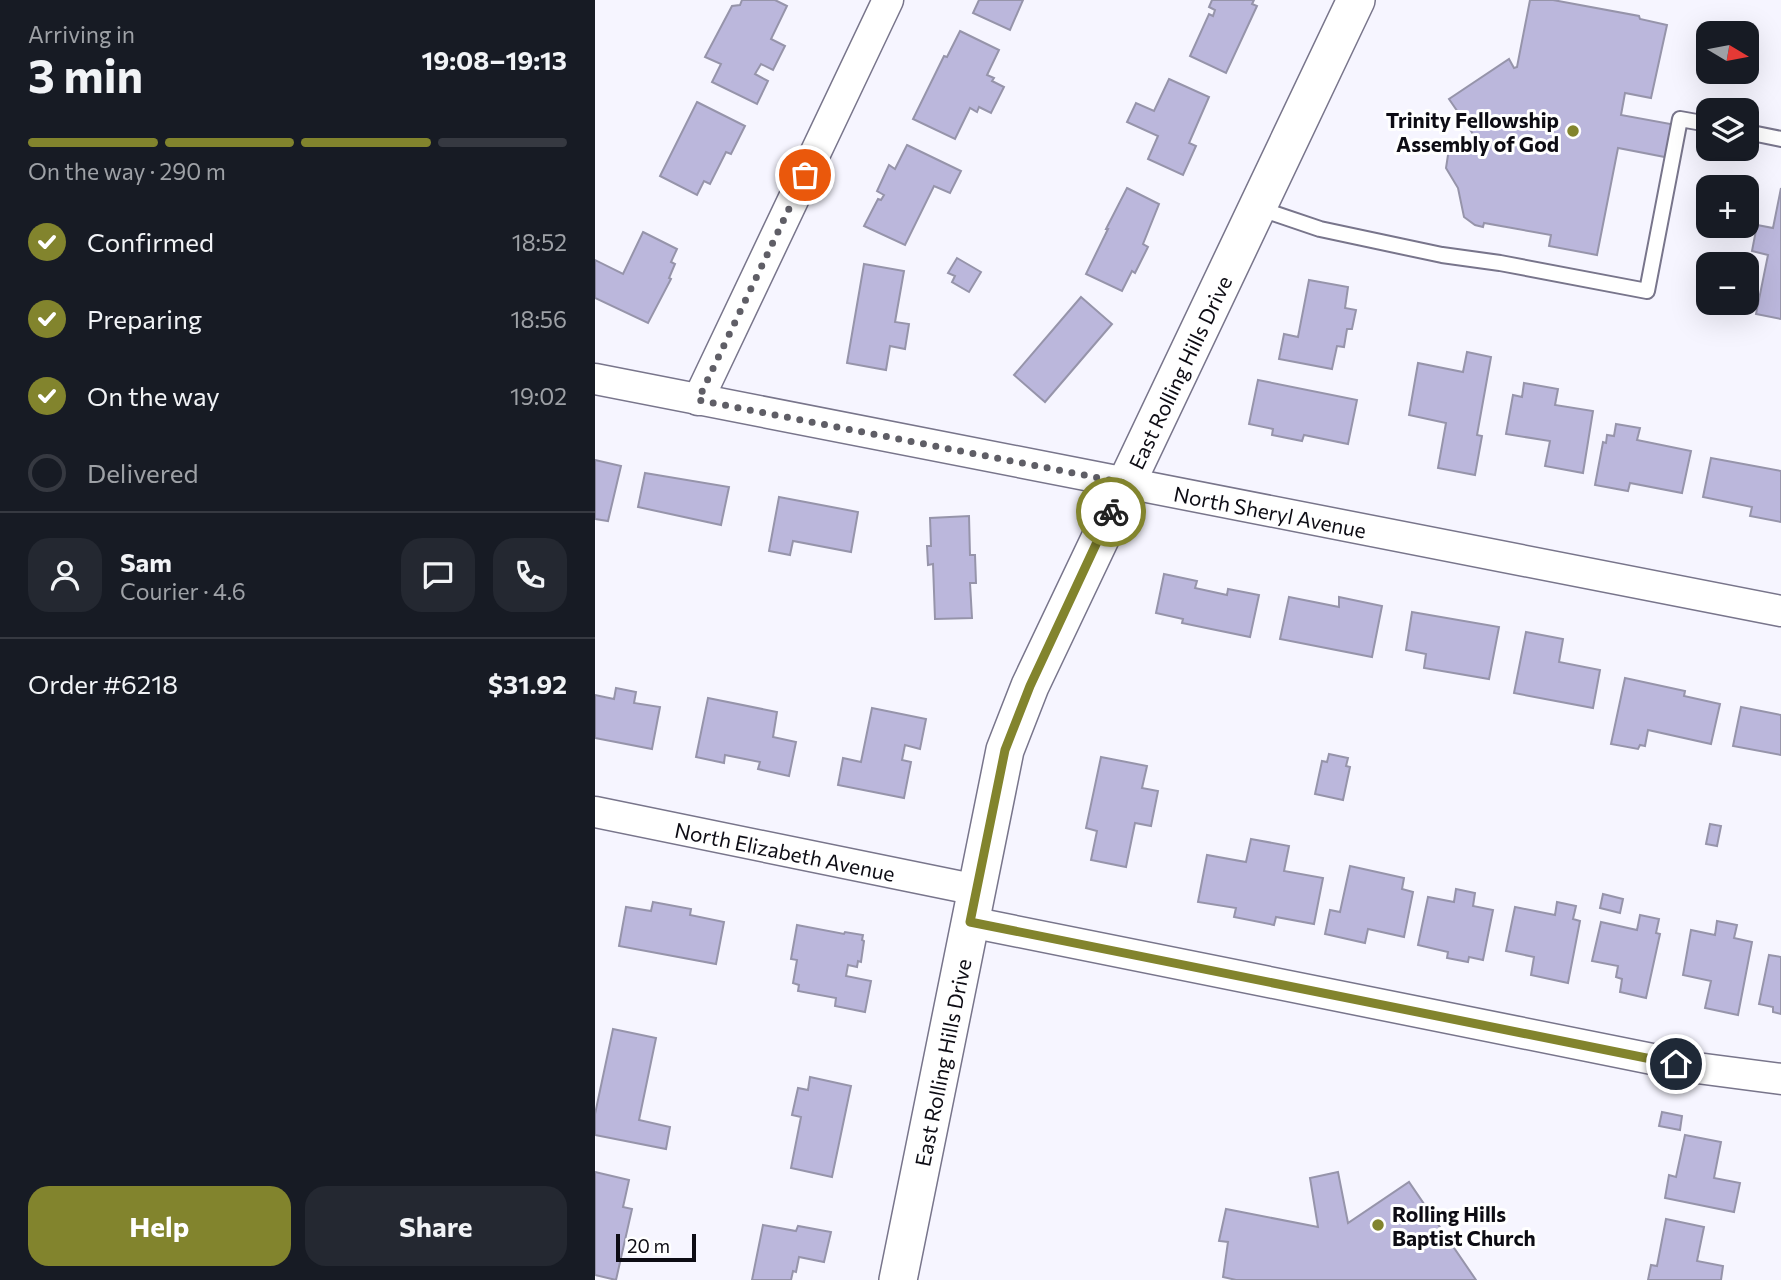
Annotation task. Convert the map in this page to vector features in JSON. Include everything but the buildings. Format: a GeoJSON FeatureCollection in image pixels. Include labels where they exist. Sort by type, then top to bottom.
{"type":"FeatureCollection","features":[{"type":"Feature","properties":{"kind":"street"},"geometry":{"type":"LineString","coordinates":[[698,400],[888,0]]}},
{"type":"Feature","properties":{"kind":"street","name":"East Rolling Hills Drive"},"geometry":{"type":"LineString","coordinates":[[898,1280],[1005,750],[1030,686],[1125,483],[1356,0]]}},
{"type":"Feature","properties":{"kind":"street","name":"North Sheryl Avenue"},"geometry":{"type":"LineString","coordinates":[[595,379],[1781,611]]}},
{"type":"Feature","properties":{"kind":"street","name":"North Elizabeth Avenue"},"geometry":{"type":"LineString","coordinates":[[595,812],[974,906],[1697,1068],[1781,1079]]}},
{"type":"Feature","properties":{"kind":"lane"},"geometry":{"type":"LineString","coordinates":[[1257,207],[1320,229],[1429,253],[1500,263],[1647,291],[1679,118],[1696,122]]}},
{"type":"Feature","properties":{"kind":"lane"},"geometry":{"type":"LineString","coordinates":[[1759,134],[1781,139]]}},
{"type":"Feature","properties":{"kind":"way so far"},"geometry":{"type":"LineString","coordinates":[[805,175],[698,400],[1125,483],[1111,512]]}},
{"type":"Feature","properties":{"kind":"place","name":"Trinity Fellowship Assembly of God"},"geometry":{"type":"Point","coordinates":[1573,131]}},
{"type":"Feature","properties":{"kind":"place","name":"Rolling Hills Baptist Church"},"geometry":{"type":"Point","coordinates":[1378,1225]}},
{"type":"Feature","properties":{"kind":"route"},"geometry":{"type":"LineString","coordinates":[[1111,512],[1030,686],[1005,750],[970,922],[1676,1064]]}}]}
